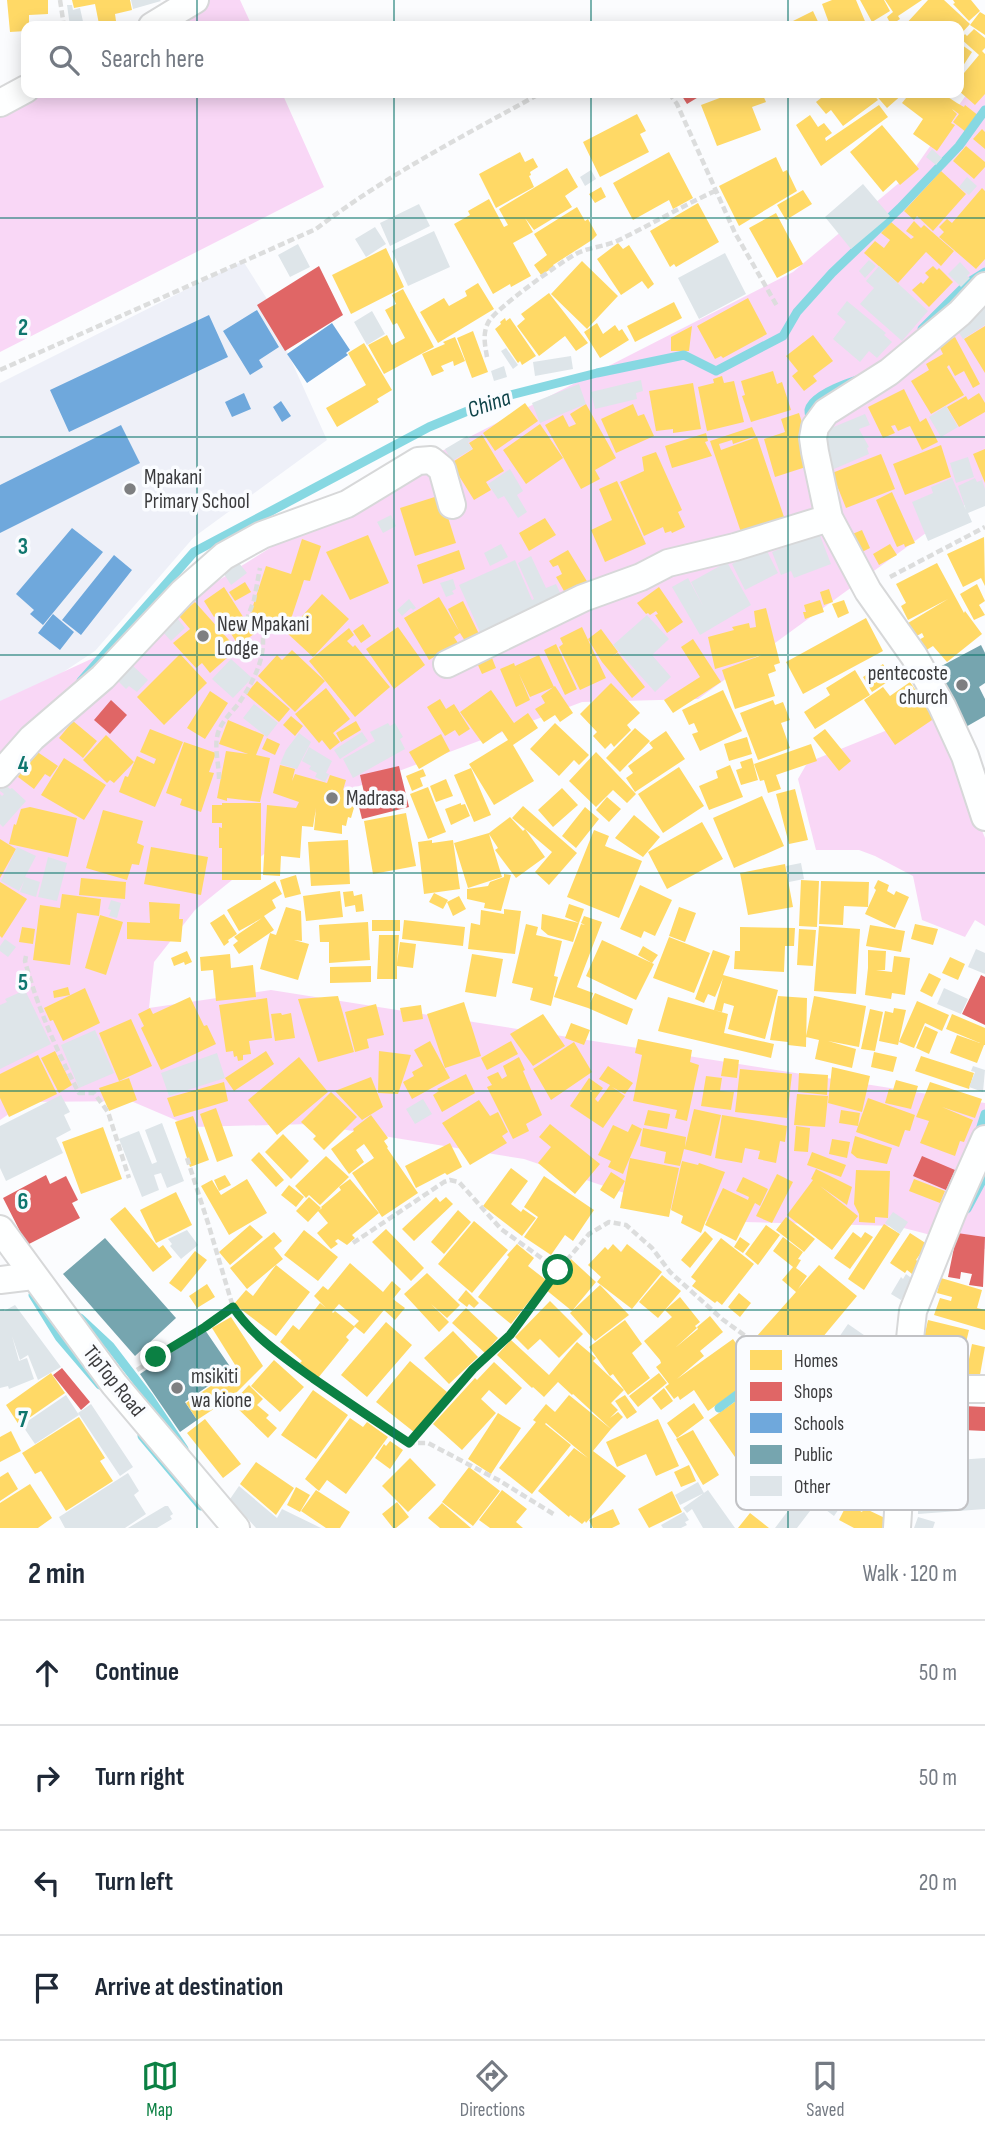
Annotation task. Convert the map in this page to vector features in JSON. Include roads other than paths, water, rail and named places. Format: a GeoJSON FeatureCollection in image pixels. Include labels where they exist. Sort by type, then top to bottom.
{"type":"FeatureCollection","features":[{"type":"Feature","properties":{"kind":"street"},"geometry":{"type":"LineString","coordinates":[[160,21],[195,0]]}},
{"type":"Feature","properties":{"kind":"street"},"geometry":{"type":"LineString","coordinates":[[0,103],[21,92]]}},
{"type":"Feature","properties":{"kind":"street"},"geometry":{"type":"LineString","coordinates":[[985,286],[960,313],[889,372],[826,412],[815,428],[813,438],[829,518],[868,591],[914,656],[942,706],[965,756],[985,817]]}},
{"type":"Feature","properties":{"kind":"street"},"geometry":{"type":"LineString","coordinates":[[0,774],[32,738],[103,677],[183,592],[224,556],[262,535],[347,504],[410,465],[425,459],[431,460],[442,469],[452,505]]}},
{"type":"Feature","properties":{"kind":"street"},"geometry":{"type":"LineString","coordinates":[[447,664],[583,598],[640,577],[668,563],[735,547],[829,518]]}},
{"type":"Feature","properties":{"kind":"street"},"geometry":{"type":"LineString","coordinates":[[911,1336],[913,1311],[985,1139]]}},
{"type":"Feature","properties":{"kind":"street","name":"TipTop Road"},"geometry":{"type":"LineString","coordinates":[[0,1229],[114,1384],[236,1528]]}},
{"type":"Feature","properties":{"kind":"street"},"geometry":{"type":"LineString","coordinates":[[0,1280],[33,1276]]}},
{"type":"Feature","properties":{"kind":"street"},"geometry":{"type":"LineString","coordinates":[[897,1528],[898,1510]]}},
{"type":"Feature","properties":{"kind":"waterway","name":"China"},"geometry":{"type":"LineString","coordinates":[[81,681],[194,552],[429,427],[499,398],[597,373],[684,355],[716,371],[783,336],[797,312],[832,273],[900,208],[959,146],[985,110]]}},
{"type":"Feature","properties":{"kind":"waterway"},"geometry":{"type":"LineString","coordinates":[[922,329],[969,282],[985,272]]}},
{"type":"Feature","properties":{"kind":"waterway"},"geometry":{"type":"LineString","coordinates":[[811,422],[809,410],[816,400],[857,380]]}},
{"type":"Feature","properties":{"kind":"waterway"},"geometry":{"type":"LineString","coordinates":[[978,1136],[985,1114]]}},
{"type":"Feature","properties":{"kind":"waterway"},"geometry":{"type":"LineString","coordinates":[[967,1209],[985,1170]]}},
{"type":"Feature","properties":{"kind":"waterway"},"geometry":{"type":"LineString","coordinates":[[33,1295],[59,1337],[100,1385]]}},
{"type":"Feature","properties":{"kind":"waterway"},"geometry":{"type":"LineString","coordinates":[[80,1318],[110,1346],[184,1449]]}},
{"type":"Feature","properties":{"kind":"waterway"},"geometry":{"type":"LineString","coordinates":[[719,1408],[736,1395]]}},
{"type":"Feature","properties":{"kind":"waterway"},"geometry":{"type":"LineString","coordinates":[[142,1436],[201,1506]]}},
{"type":"Feature","properties":{"kind":"place","name":"Mpakani Primary School"},"geometry":{"type":"Point","coordinates":[130,489]}},
{"type":"Feature","properties":{"kind":"place","name":"New Mpakani Lodge"},"geometry":{"type":"Point","coordinates":[203,636]}},
{"type":"Feature","properties":{"kind":"place","name":"pentecoste church"},"geometry":{"type":"Point","coordinates":[962,685]}},
{"type":"Feature","properties":{"kind":"place","name":"Madrasa"},"geometry":{"type":"Point","coordinates":[332,798]}},
{"type":"Feature","properties":{"kind":"place","name":"msikiti wa kione"},"geometry":{"type":"Point","coordinates":[177,1388]}}]}
